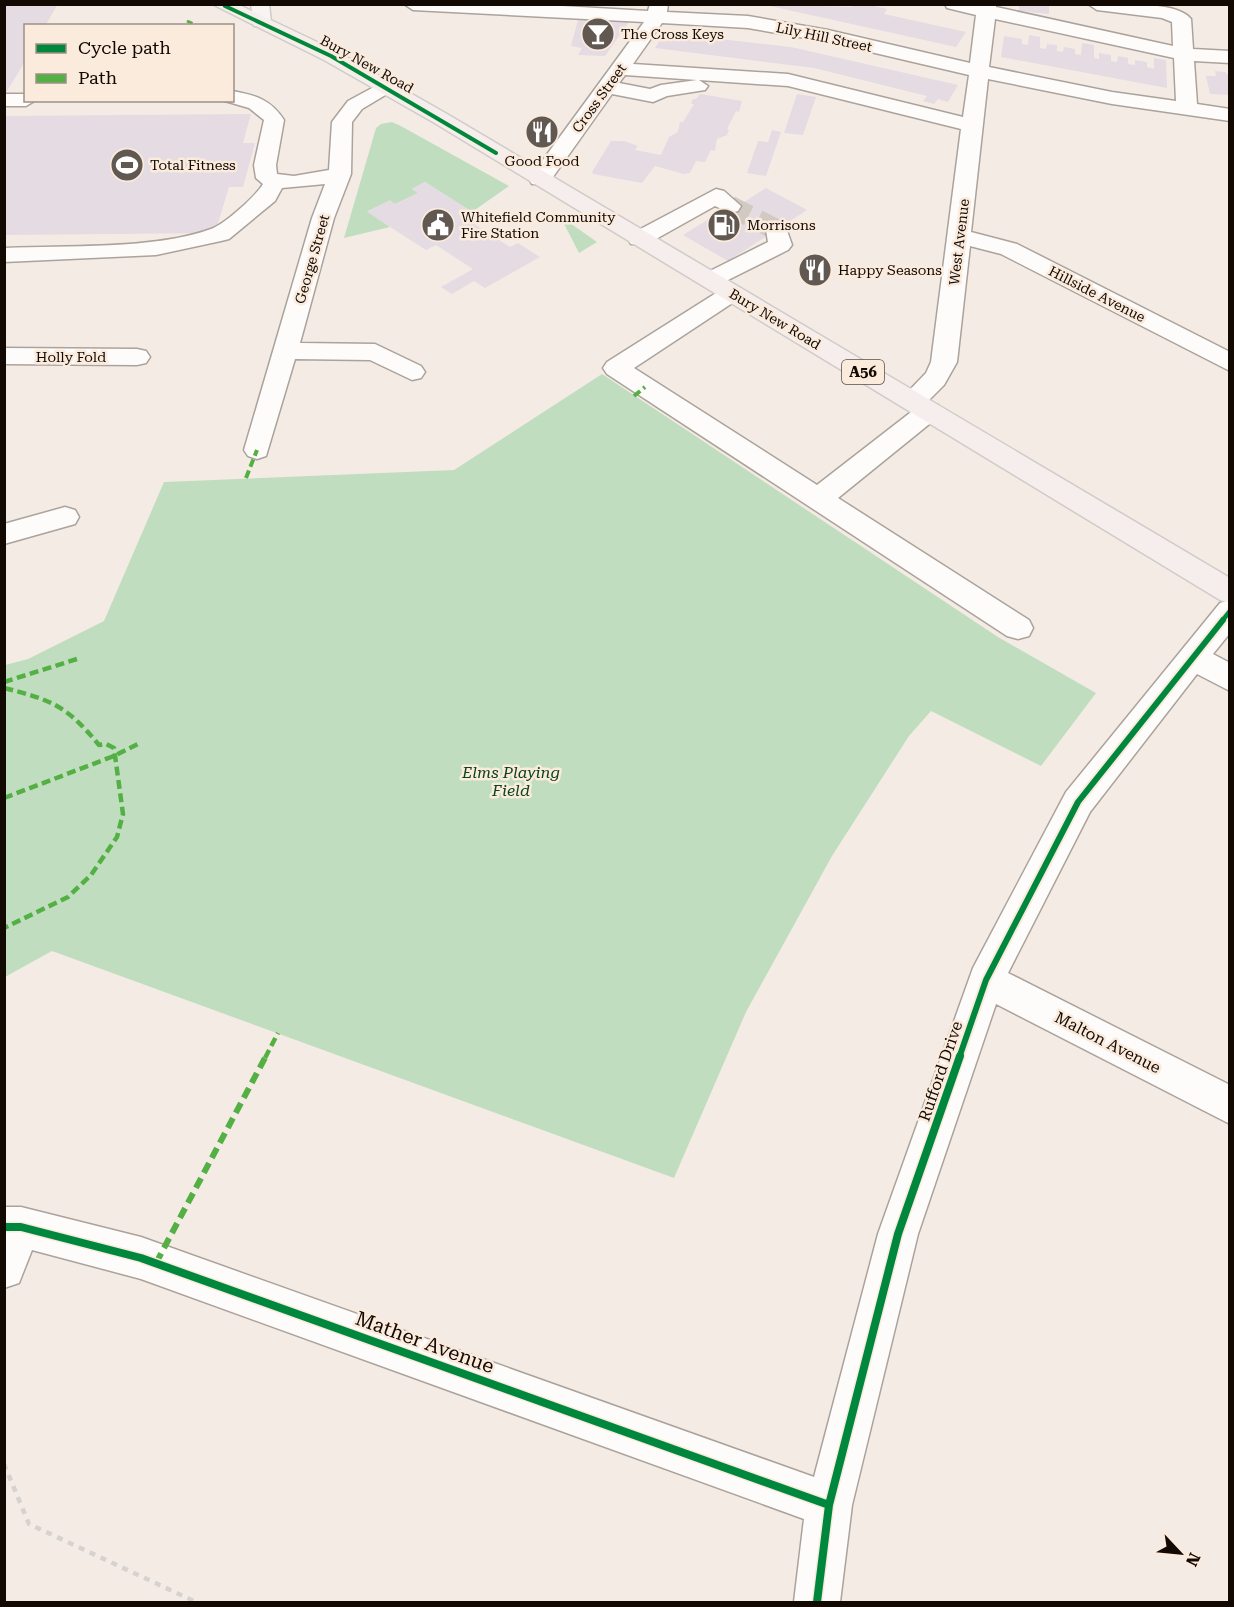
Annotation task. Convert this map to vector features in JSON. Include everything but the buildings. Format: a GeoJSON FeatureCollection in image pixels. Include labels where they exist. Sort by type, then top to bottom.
{"type":"FeatureCollection","features":[{"type":"Feature","properties":{"kind":"highway","name":"Bury New Road"},"geometry":{"type":"LineString","coordinates":[[221,4],[261,13],[1230,592]]}},
{"type":"Feature","properties":{"kind":"street"},"geometry":{"type":"LineString","coordinates":[[954,4],[987,8],[1183,54],[1230,57]]}},
{"type":"Feature","properties":{"kind":"street","name":"Lily Hill Street"},"geometry":{"type":"LineString","coordinates":[[407,5],[748,13],[828,36],[979,71],[1112,98],[1230,115]]}},
{"type":"Feature","properties":{"kind":"street"},"geometry":{"type":"LineString","coordinates":[[1099,5],[1166,13],[1181,19],[1187,110]]}},
{"type":"Feature","properties":{"kind":"street","name":"West Avenue"},"geometry":{"type":"LineString","coordinates":[[818,499],[921,406],[940,374],[944,362],[960,238],[987,8]]}},
{"type":"Feature","properties":{"kind":"street","name":"Cross Street"},"geometry":{"type":"LineString","coordinates":[[540,179],[621,69],[658,10]]}},
{"type":"Feature","properties":{"kind":"street"},"geometry":{"type":"LineString","coordinates":[[621,69],[788,80],[973,126]]}},
{"type":"Feature","properties":{"kind":"street"},"geometry":{"type":"LineString","coordinates":[[606,87],[652,96],[661,91],[697,86],[757,97]]}},
{"type":"Feature","properties":{"kind":"street","name":"George Street"},"geometry":{"type":"LineString","coordinates":[[257,450],[323,218],[340,174],[340,135],[345,116],[361,99],[385,87]]}},
{"type":"Feature","properties":{"kind":"street"},"geometry":{"type":"LineString","coordinates":[[234,98],[252,100],[267,109],[274,120],[265,173],[275,181],[300,181],[340,174]]}},
{"type":"Feature","properties":{"kind":"street"},"geometry":{"type":"LineString","coordinates":[[4,100],[24,100]]}},
{"type":"Feature","properties":{"kind":"street"},"geometry":{"type":"LineString","coordinates":[[4,255],[156,248],[221,234],[267,196],[275,181]]}},
{"type":"Feature","properties":{"kind":"street"},"geometry":{"type":"LineString","coordinates":[[639,239],[716,196],[730,206]]}},
{"type":"Feature","properties":{"kind":"street"},"geometry":{"type":"LineString","coordinates":[[777,230],[780,244],[616,368],[1018,628]]}},
{"type":"Feature","properties":{"kind":"street","name":"Hillside Avenue"},"geometry":{"type":"LineString","coordinates":[[960,238],[982,240],[1010,249],[1230,363]]}},
{"type":"Feature","properties":{"kind":"street"},"geometry":{"type":"LineString","coordinates":[[285,351],[375,352],[412,372]]}},
{"type":"Feature","properties":{"kind":"street","name":"Holly Fold"},"geometry":{"type":"LineString","coordinates":[[4,356],[137,357]]}},
{"type":"Feature","properties":{"kind":"street"},"geometry":{"type":"LineString","coordinates":[[4,534],[66,517]]}},
{"type":"Feature","properties":{"kind":"street","name":"Rufford Drive"},"geometry":{"type":"LineString","coordinates":[[817,1602],[830,1505],[898,1234],[986,980],[1078,802],[1230,612]]}},
{"type":"Feature","properties":{"kind":"street"},"geometry":{"type":"LineString","coordinates":[[1193,656],[1230,679]]}},
{"type":"Feature","properties":{"kind":"street","name":"Malton Avenue"},"geometry":{"type":"LineString","coordinates":[[986,980],[1230,1105]]}},
{"type":"Feature","properties":{"kind":"street"},"geometry":{"type":"LineString","coordinates":[[4,1268],[13,1227]]}},
{"type":"Feature","properties":{"kind":"street","name":"Mather Avenue"},"geometry":{"type":"LineString","coordinates":[[13,1227],[141,1258],[830,1505]]}},
{"type":"Feature","properties":{"kind":"path"},"geometry":{"type":"LineString","coordinates":[[4,1464],[29,1524],[196,1602]]}},
{"type":"Feature","properties":{"kind":"green space"},"geometry":{"type":"Polygon","coordinates":[[[392,122],[509,186],[472,212],[425,182],[412,189],[418,193],[395,204],[389,201],[368,211],[390,227],[344,238],[376,128],[381,124],[392,122]]]}},
{"type":"Feature","properties":{"kind":"green space"},"geometry":{"type":"Polygon","coordinates":[[[560,216],[597,242],[579,253],[560,216]]]}},
{"type":"Feature","properties":{"kind":"green space","name":"Elms Playing Field"},"geometry":{"type":"Polygon","coordinates":[[[602,374],[998,637],[1096,693],[1041,766],[931,711],[909,736],[832,856],[746,1012],[674,1178],[52,951],[5,977],[5,665],[28,659],[104,621],[164,482],[454,470],[602,374]]]}},
{"type":"Feature","properties":{"kind":"tunnel"},"geometry":{"type":"LineString","coordinates":[[730,206],[777,230]]}},
{"type":"Feature","properties":{"kind":"marked path"},"geometry":{"type":"LineString","coordinates":[[187,21],[194,24]]}},
{"type":"Feature","properties":{"kind":"marked path"},"geometry":{"type":"LineString","coordinates":[[634,396],[645,387]]}},
{"type":"Feature","properties":{"kind":"marked path"},"geometry":{"type":"LineString","coordinates":[[246,478],[257,450]]}},
{"type":"Feature","properties":{"kind":"marked path"},"geometry":{"type":"LineString","coordinates":[[4,682],[77,659]]}},
{"type":"Feature","properties":{"kind":"marked path"},"geometry":{"type":"LineString","coordinates":[[4,688],[59,705],[68,711],[99,745],[106,744],[114,748],[123,814],[117,837],[91,875],[68,897],[4,928]]}},
{"type":"Feature","properties":{"kind":"marked path"},"geometry":{"type":"LineString","coordinates":[[4,798],[114,756],[140,743]]}},
{"type":"Feature","properties":{"kind":"marked path"},"geometry":{"type":"LineString","coordinates":[[156,1263],[278,1033]]}},
{"type":"Feature","properties":{"kind":"cycle path"},"geometry":{"type":"LineString","coordinates":[[225,6],[331,56],[496,153]]}},
{"type":"Feature","properties":{"kind":"cycle path"},"geometry":{"type":"LineString","coordinates":[[817,1602],[829,1505],[898,1234],[986,980],[1078,802],[1230,611]]}},
{"type":"Feature","properties":{"kind":"cycle path"},"geometry":{"type":"LineString","coordinates":[[4,1227],[21,1227],[141,1258],[829,1505]]}},
{"type":"Feature","properties":{"kind":"place","name":"The Cross Keys"},"geometry":{"type":"Point","coordinates":[598,34]}},
{"type":"Feature","properties":{"kind":"place","name":"Good Food"},"geometry":{"type":"Point","coordinates":[542,132]}},
{"type":"Feature","properties":{"kind":"place","name":"Total Fitness"},"geometry":{"type":"Point","coordinates":[127,165]}},
{"type":"Feature","properties":{"kind":"place","name":"Whitefield Community Fire Station"},"geometry":{"type":"Point","coordinates":[438,225]}},
{"type":"Feature","properties":{"kind":"place","name":"Morrisons"},"geometry":{"type":"Point","coordinates":[724,225]}},
{"type":"Feature","properties":{"kind":"place","name":"Happy Seasons"},"geometry":{"type":"Point","coordinates":[815,270]}}]}
